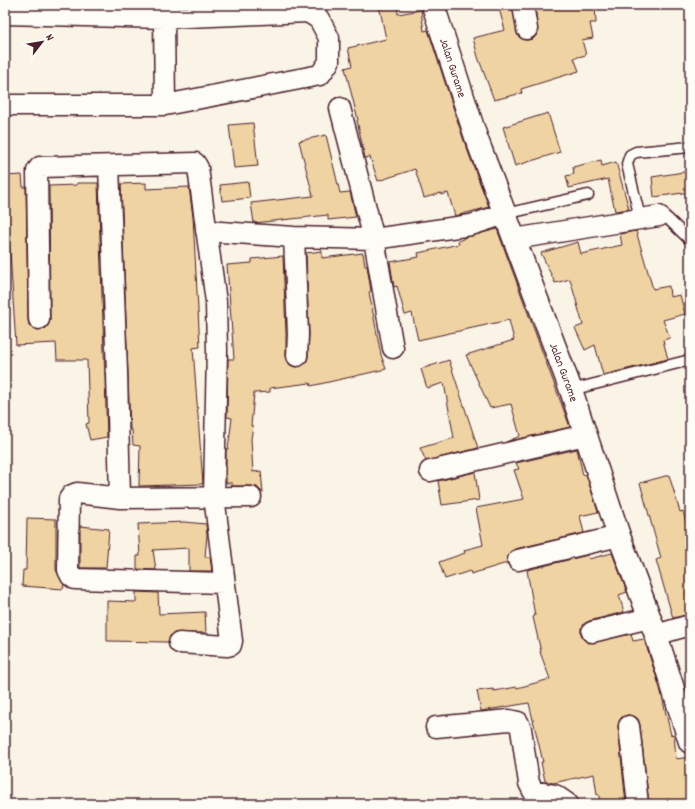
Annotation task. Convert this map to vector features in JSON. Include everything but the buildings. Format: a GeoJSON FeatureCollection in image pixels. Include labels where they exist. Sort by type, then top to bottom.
{"type":"FeatureCollection","features":[{"type":"Feature","properties":{"kind":"street","name":"Jalan Gurame"},"geometry":{"type":"LineString","coordinates":[[433,5],[471,122],[571,390],[619,536],[653,626],[690,742]]}},
{"type":"Feature","properties":{"kind":"street"},"geometry":{"type":"LineString","coordinates":[[523,5],[527,29]]}},
{"type":"Feature","properties":{"kind":"street"},"geometry":{"type":"LineString","coordinates":[[165,105],[166,12]]}},
{"type":"Feature","properties":{"kind":"street"},"geometry":{"type":"LineString","coordinates":[[5,14],[308,12],[319,19],[329,38],[329,62],[320,75],[165,105],[5,105]]}},
{"type":"Feature","properties":{"kind":"street"},"geometry":{"type":"LineString","coordinates":[[340,108],[374,239],[393,348]]}},
{"type":"Feature","properties":{"kind":"street"},"geometry":{"type":"LineString","coordinates":[[39,319],[37,171],[43,166],[109,166],[195,163],[198,168],[216,302],[217,350],[214,496],[232,641],[230,645],[227,646],[179,643]]}},
{"type":"Feature","properties":{"kind":"street"},"geometry":{"type":"LineString","coordinates":[[109,166],[117,365],[120,498]]}},
{"type":"Feature","properties":{"kind":"street"},"geometry":{"type":"LineString","coordinates":[[206,231],[294,237],[374,239],[471,225],[505,214]]}},
{"type":"Feature","properties":{"kind":"street"},"geometry":{"type":"LineString","coordinates":[[514,239],[649,217]]}},
{"type":"Feature","properties":{"kind":"street"},"geometry":{"type":"LineString","coordinates":[[294,237],[298,326],[296,356]]}},
{"type":"Feature","properties":{"kind":"street"},"geometry":{"type":"LineString","coordinates":[[430,471],[585,435]]}},
{"type":"Feature","properties":{"kind":"street"},"geometry":{"type":"LineString","coordinates":[[224,582],[75,579],[71,576],[68,570],[69,499],[72,495],[78,493],[120,498],[214,496],[251,497]]}},
{"type":"Feature","properties":{"kind":"street"},"geometry":{"type":"LineString","coordinates":[[518,560],[619,536]]}},
{"type":"Feature","properties":{"kind":"street"},"geometry":{"type":"LineString","coordinates":[[592,632],[653,626],[690,625]]}},
{"type":"Feature","properties":{"kind":"street"},"geometry":{"type":"LineString","coordinates":[[436,727],[509,720],[518,722],[521,729],[529,783],[533,791],[540,794],[555,795],[568,804]]}},
{"type":"Feature","properties":{"kind":"street"},"geometry":{"type":"LineString","coordinates":[[629,726],[638,804]]}},
{"type":"Feature","properties":{"kind":"lane"},"geometry":{"type":"LineString","coordinates":[[690,147],[636,152],[630,155],[627,164],[649,217],[667,218],[690,240]]}},
{"type":"Feature","properties":{"kind":"lane"},"geometry":{"type":"LineString","coordinates":[[505,214],[588,195]]}},
{"type":"Feature","properties":{"kind":"lane"},"geometry":{"type":"LineString","coordinates":[[571,390],[688,358]]}}]}
